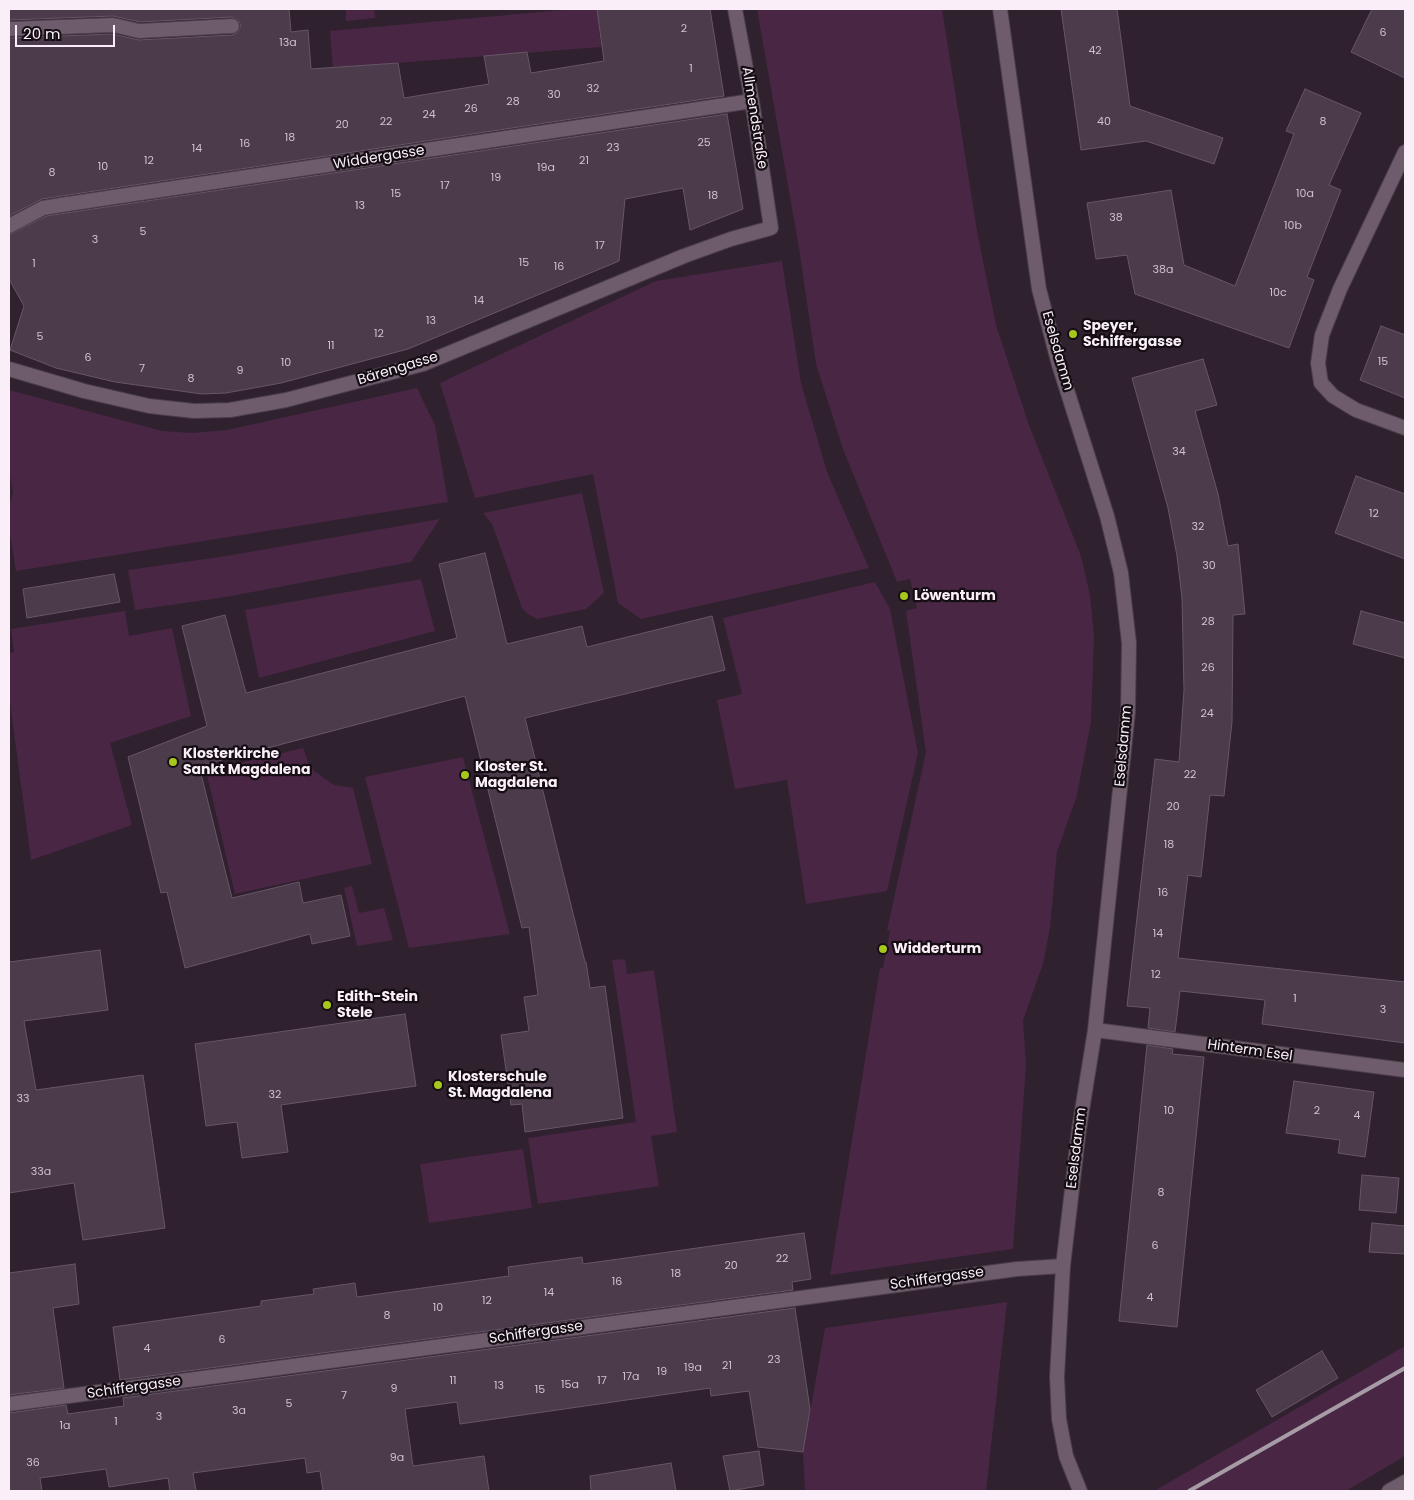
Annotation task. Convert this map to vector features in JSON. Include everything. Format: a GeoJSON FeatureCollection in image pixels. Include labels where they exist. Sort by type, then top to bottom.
{"type":"FeatureCollection","features":[{"type":"Feature","properties":{"kind":"street","name":"Allmendstraße"},"geometry":{"type":"LineString","coordinates":[[735,9],[772,228]]}},
{"type":"Feature","properties":{"kind":"street","name":"Eselsdamm"},"geometry":{"type":"LineString","coordinates":[[1000,9],[1040,289],[1059,365],[1107,516],[1121,573],[1129,643],[1128,712],[1095,1030],[1079,1129],[1063,1266],[1057,1376],[1059,1419],[1066,1456],[1080,1491]]}},
{"type":"Feature","properties":{"kind":"street"},"geometry":{"type":"LineString","coordinates":[[9,29],[113,25],[139,30],[232,26]]}},
{"type":"Feature","properties":{"kind":"street","name":"Widdergasse"},"geometry":{"type":"LineString","coordinates":[[9,226],[44,208],[61,205],[752,101]]}},
{"type":"Feature","properties":{"kind":"street"},"geometry":{"type":"LineString","coordinates":[[1405,152],[1340,289],[1322,335],[1318,363],[1321,383],[1333,396],[1356,410],[1405,428]]}},
{"type":"Feature","properties":{"kind":"street","name":"Bärengasse"},"geometry":{"type":"LineString","coordinates":[[9,369],[84,391],[149,406],[176,409],[230,410],[286,400],[423,364],[684,256],[731,239],[772,228]]}},
{"type":"Feature","properties":{"kind":"street","name":"Hinterm Esel"},"geometry":{"type":"LineString","coordinates":[[1095,1030],[1405,1070]]}},
{"type":"Feature","properties":{"kind":"street","name":"Schiffergasse"},"geometry":{"type":"LineString","coordinates":[[9,1404],[959,1276],[1063,1266]]}},
{"type":"Feature","properties":{"kind":"street"},"geometry":{"type":"LineString","coordinates":[[1389,1491],[1405,1482]]}},
{"type":"Feature","properties":{"kind":"shaded area"},"geometry":{"type":"Polygon","coordinates":[[[346,9],[374,9],[375,18],[346,21],[346,9]]]}},
{"type":"Feature","properties":{"kind":"shaded area"},"geometry":{"type":"Polygon","coordinates":[[[574,9],[597,9],[601,47],[333,68],[330,31],[574,9]]]}},
{"type":"Feature","properties":{"kind":"shaded area"},"geometry":{"type":"Polygon","coordinates":[[[757,9],[942,9],[977,231],[996,325],[1029,425],[1081,556],[1090,595],[1094,635],[1091,722],[1077,795],[1057,852],[1050,928],[1043,964],[1023,1020],[1026,1065],[1013,1249],[830,1275],[880,968],[883,968],[890,931],[887,930],[926,752],[906,611],[917,608],[910,579],[897,582],[843,449],[816,364],[799,248],[757,9]]]}},
{"type":"Feature","properties":{"kind":"shaded area"},"geometry":{"type":"Polygon","coordinates":[[[782,261],[801,383],[827,472],[869,568],[641,619],[618,603],[593,474],[475,498],[440,383],[656,281],[782,261]]]}},
{"type":"Feature","properties":{"kind":"shaded area"},"geometry":{"type":"Polygon","coordinates":[[[417,388],[435,425],[448,502],[16,571],[9,528],[9,505],[13,493],[9,470],[9,390],[162,431],[193,433],[227,430],[417,388]]]}},
{"type":"Feature","properties":{"kind":"shaded area"},"geometry":{"type":"Polygon","coordinates":[[[582,493],[604,593],[586,609],[537,619],[522,608],[492,524],[483,513],[582,493]]]}},
{"type":"Feature","properties":{"kind":"shaded area"},"geometry":{"type":"Polygon","coordinates":[[[440,519],[411,562],[226,597],[135,610],[128,570],[220,557],[440,519]]]}},
{"type":"Feature","properties":{"kind":"shaded area"},"geometry":{"type":"Polygon","coordinates":[[[421,579],[435,631],[259,678],[245,610],[421,579]]]}},
{"type":"Feature","properties":{"kind":"shaded area"},"geometry":{"type":"Polygon","coordinates":[[[875,582],[890,609],[918,753],[887,891],[806,904],[787,780],[735,789],[717,700],[742,694],[723,618],[875,582]]]}},
{"type":"Feature","properties":{"kind":"shaded area"},"geometry":{"type":"Polygon","coordinates":[[[125,611],[129,636],[172,628],[191,716],[110,743],[132,825],[31,860],[9,695],[9,653],[14,652],[11,629],[125,611]]]}},
{"type":"Feature","properties":{"kind":"shaded area"},"geometry":{"type":"Polygon","coordinates":[[[303,748],[308,762],[314,771],[334,785],[353,788],[372,864],[235,894],[206,771],[303,748]]]}},
{"type":"Feature","properties":{"kind":"shaded area"},"geometry":{"type":"Polygon","coordinates":[[[463,757],[510,934],[409,948],[365,777],[463,757]]]}},
{"type":"Feature","properties":{"kind":"shaded area"},"geometry":{"type":"Polygon","coordinates":[[[352,886],[359,913],[384,908],[393,940],[357,946],[344,888],[352,886]]]}},
{"type":"Feature","properties":{"kind":"shaded area"},"geometry":{"type":"Polygon","coordinates":[[[625,959],[627,974],[654,970],[677,1132],[651,1136],[659,1186],[538,1204],[528,1138],[636,1122],[612,960],[625,959]]]}},
{"type":"Feature","properties":{"kind":"shaded area"},"geometry":{"type":"Polygon","coordinates":[[[523,1149],[532,1208],[429,1223],[420,1164],[523,1149]]]}},
{"type":"Feature","properties":{"kind":"shaded area"},"geometry":{"type":"Polygon","coordinates":[[[1007,1302],[986,1491],[805,1491],[803,1452],[825,1328],[1007,1302]]]}},
{"type":"Feature","properties":{"kind":"shaded area"},"geometry":{"type":"Polygon","coordinates":[[[1405,1346],[1405,1456],[1346,1491],[1154,1491],[1405,1346]]]}},
{"type":"Feature","properties":{"kind":"building"},"geometry":{"type":"Polygon","coordinates":[[[9,9],[289,9],[291,32],[308,30],[311,69],[398,63],[404,98],[489,84],[484,56],[527,52],[531,73],[604,61],[597,9],[710,9],[724,96],[42,199],[9,216],[9,38],[112,34],[139,40],[232,35],[237,33],[241,26],[239,21],[232,17],[140,22],[113,16],[9,20],[9,9]]]}},
{"type":"Feature","properties":{"kind":"building"},"geometry":{"type":"Polygon","coordinates":[[[1061,9],[1117,9],[1130,106],[1223,138],[1214,164],[1146,141],[1081,150],[1061,9]]]}},
{"type":"Feature","properties":{"kind":"building"},"geometry":{"type":"Polygon","coordinates":[[[1372,9],[1405,9],[1405,78],[1351,52],[1372,9]]]}},
{"type":"Feature","properties":{"kind":"building"},"geometry":{"type":"Polygon","coordinates":[[[1305,89],[1361,113],[1329,185],[1341,190],[1307,277],[1314,280],[1289,348],[1135,294],[1127,255],[1096,259],[1087,203],[1171,190],[1184,265],[1235,286],[1294,134],[1286,131],[1305,89]]]}},
{"type":"Feature","properties":{"kind":"building"},"geometry":{"type":"Polygon","coordinates":[[[727,114],[743,209],[690,230],[683,188],[625,199],[619,261],[408,349],[281,383],[226,393],[202,394],[115,382],[56,368],[10,350],[24,306],[9,279],[9,235],[46,216],[727,114]]]}},
{"type":"Feature","properties":{"kind":"building"},"geometry":{"type":"Polygon","coordinates":[[[1381,326],[1405,335],[1405,398],[1360,380],[1381,326]]]}},
{"type":"Feature","properties":{"kind":"building"},"geometry":{"type":"Polygon","coordinates":[[[1203,359],[1217,405],[1195,411],[1218,494],[1228,546],[1238,544],[1245,614],[1233,615],[1232,722],[1224,796],[1210,795],[1201,877],[1188,875],[1178,958],[1405,982],[1405,1043],[1262,1024],[1265,1000],[1180,991],[1175,1032],[1148,1028],[1150,1008],[1127,1006],[1155,759],[1179,762],[1184,690],[1182,598],[1177,556],[1168,508],[1132,378],[1203,359]]]}},
{"type":"Feature","properties":{"kind":"building"},"geometry":{"type":"Polygon","coordinates":[[[1356,476],[1405,494],[1405,559],[1335,533],[1356,476]]]}},
{"type":"Feature","properties":{"kind":"building","name":"Klosterkirche Sankt Magdalena"},"geometry":{"type":"Polygon","coordinates":[[[485,553],[507,644],[582,626],[587,647],[712,616],[725,670],[525,718],[586,962],[590,988],[605,986],[623,1118],[525,1132],[522,1104],[511,1105],[501,1035],[529,1031],[524,997],[538,995],[529,927],[522,928],[465,696],[199,766],[232,898],[299,882],[303,903],[341,895],[350,936],[312,944],[310,934],[185,968],[167,892],[161,893],[128,757],[207,726],[182,626],[225,615],[246,693],[457,638],[439,564],[485,553]]]}},
{"type":"Feature","properties":{"kind":"building"},"geometry":{"type":"Polygon","coordinates":[[[114,574],[120,602],[27,618],[23,589],[114,574]]]}},
{"type":"Feature","properties":{"kind":"building"},"geometry":{"type":"Polygon","coordinates":[[[1361,611],[1405,623],[1405,658],[1353,644],[1361,611]]]}},
{"type":"Feature","properties":{"kind":"building"},"geometry":{"type":"Polygon","coordinates":[[[100,950],[108,1010],[24,1021],[36,1090],[143,1075],[165,1228],[83,1240],[74,1183],[9,1193],[9,962],[100,950]]]}},
{"type":"Feature","properties":{"kind":"building"},"geometry":{"type":"Polygon","coordinates":[[[405,1014],[416,1086],[281,1105],[288,1152],[242,1158],[237,1122],[206,1126],[195,1044],[405,1014]]]}},
{"type":"Feature","properties":{"kind":"building"},"geometry":{"type":"Polygon","coordinates":[[[1147,1045],[1173,1049],[1172,1054],[1204,1057],[1177,1327],[1119,1321],[1147,1045]]]}},
{"type":"Feature","properties":{"kind":"building"},"geometry":{"type":"Polygon","coordinates":[[[1294,1081],[1374,1092],[1365,1157],[1338,1153],[1340,1140],[1286,1133],[1294,1081]]]}},
{"type":"Feature","properties":{"kind":"building"},"geometry":{"type":"Polygon","coordinates":[[[1362,1175],[1399,1178],[1396,1213],[1359,1210],[1362,1175]]]}},
{"type":"Feature","properties":{"kind":"building"},"geometry":{"type":"Polygon","coordinates":[[[1372,1223],[1405,1226],[1405,1254],[1369,1252],[1372,1223]]]}},
{"type":"Feature","properties":{"kind":"building"},"geometry":{"type":"Polygon","coordinates":[[[804,1233],[811,1279],[792,1282],[793,1290],[120,1380],[113,1327],[261,1306],[261,1301],[314,1294],[313,1289],[355,1283],[357,1297],[509,1276],[508,1267],[582,1257],[583,1264],[804,1233]]]}},
{"type":"Feature","properties":{"kind":"building"},"geometry":{"type":"Polygon","coordinates":[[[75,1264],[79,1304],[53,1308],[64,1388],[9,1395],[9,1273],[75,1264]]]}},
{"type":"Feature","properties":{"kind":"building"},"geometry":{"type":"Polygon","coordinates":[[[795,1308],[810,1409],[803,1452],[758,1447],[749,1391],[711,1396],[710,1388],[460,1424],[457,1402],[405,1409],[413,1466],[484,1456],[489,1491],[323,1491],[320,1471],[307,1473],[305,1458],[193,1473],[196,1491],[170,1491],[168,1478],[109,1487],[106,1469],[40,1478],[42,1491],[9,1491],[9,1413],[66,1405],[68,1414],[124,1406],[123,1398],[795,1308]]]}},
{"type":"Feature","properties":{"kind":"building"},"geometry":{"type":"Polygon","coordinates":[[[1322,1351],[1338,1378],[1272,1417],[1256,1390],[1322,1351]]]}},
{"type":"Feature","properties":{"kind":"building"},"geometry":{"type":"Polygon","coordinates":[[[759,1451],[764,1485],[730,1491],[723,1456],[759,1451]]]}},
{"type":"Feature","properties":{"kind":"building"},"geometry":{"type":"Polygon","coordinates":[[[671,1463],[676,1491],[591,1491],[590,1476],[671,1463]]]}},
{"type":"Feature","properties":{"kind":"railway"},"geometry":{"type":"LineString","coordinates":[[1189,1491],[1405,1368]]}},
{"type":"Feature","properties":{"kind":"place","name":"Speyer, Schiffergasse"},"geometry":{"type":"Point","coordinates":[1073,334]}},
{"type":"Feature","properties":{"kind":"place","name":"Löwenturm"},"geometry":{"type":"Point","coordinates":[904,596]}},
{"type":"Feature","properties":{"kind":"place","name":"Klosterkirche Sankt Magdalena"},"geometry":{"type":"Point","coordinates":[173,762]}},
{"type":"Feature","properties":{"kind":"place","name":"Kloster St. Magdalena"},"geometry":{"type":"Point","coordinates":[465,775]}},
{"type":"Feature","properties":{"kind":"place","name":"Widderturm"},"geometry":{"type":"Point","coordinates":[883,949]}},
{"type":"Feature","properties":{"kind":"place","name":"Edith-Stein Stele"},"geometry":{"type":"Point","coordinates":[327,1005]}},
{"type":"Feature","properties":{"kind":"place","name":"Klosterschule St. Magdalena"},"geometry":{"type":"Point","coordinates":[438,1085]}}]}
